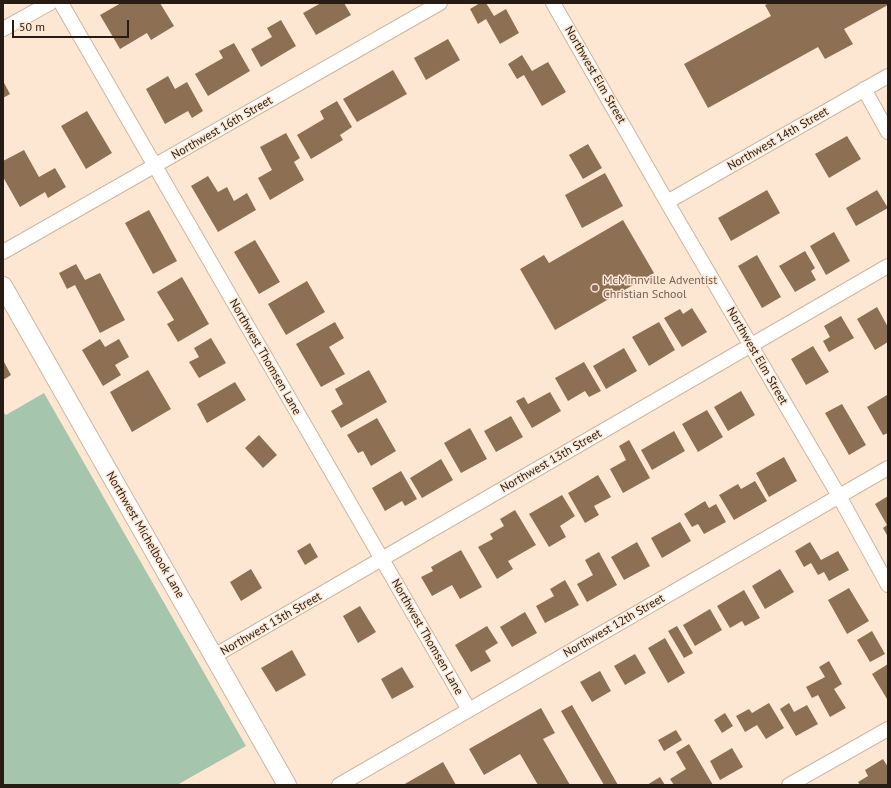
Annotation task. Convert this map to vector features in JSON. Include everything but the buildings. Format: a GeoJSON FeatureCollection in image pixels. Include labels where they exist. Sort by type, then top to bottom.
{"type":"FeatureCollection","features":[{"type":"Feature","properties":{"kind":"street"},"geometry":{"type":"LineString","coordinates":[[3,29],[50,3]]}},
{"type":"Feature","properties":{"kind":"street","name":"Northwest Thomsen Lane"},"geometry":{"type":"LineString","coordinates":[[61,3],[469,710]]}},
{"type":"Feature","properties":{"kind":"street","name":"Northwest 16th Street"},"geometry":{"type":"LineString","coordinates":[[3,252],[440,3]]}},
{"type":"Feature","properties":{"kind":"street","name":"Northwest Elm Street"},"geometry":{"type":"LineString","coordinates":[[553,3],[667,202],[839,496],[888,585]]}},
{"type":"Feature","properties":{"kind":"street","name":"Northwest 14th Street"},"geometry":{"type":"LineString","coordinates":[[667,202],[888,76]]}},
{"type":"Feature","properties":{"kind":"street"},"geometry":{"type":"LineString","coordinates":[[864,89],[888,132]]}},
{"type":"Feature","properties":{"kind":"street","name":"Northwest 13th Street"},"geometry":{"type":"LineString","coordinates":[[214,656],[888,266]]}},
{"type":"Feature","properties":{"kind":"street","name":"Northwest Michelbook Lane"},"geometry":{"type":"LineString","coordinates":[[3,286],[287,785]]}},
{"type":"Feature","properties":{"kind":"street","name":"Northwest 12th Street"},"geometry":{"type":"LineString","coordinates":[[339,785],[888,468]]}},
{"type":"Feature","properties":{"kind":"street"},"geometry":{"type":"LineString","coordinates":[[789,785],[888,729]]}},
{"type":"Feature","properties":{"kind":"green space"},"geometry":{"type":"Polygon","coordinates":[[[44,393],[246,746],[177,785],[3,785],[3,412],[6,415],[44,393]]]}},
{"type":"Feature","properties":{"kind":"place","name":"McMinnville Adventist Christian School"},"geometry":{"type":"Point","coordinates":[595,288]}}]}
